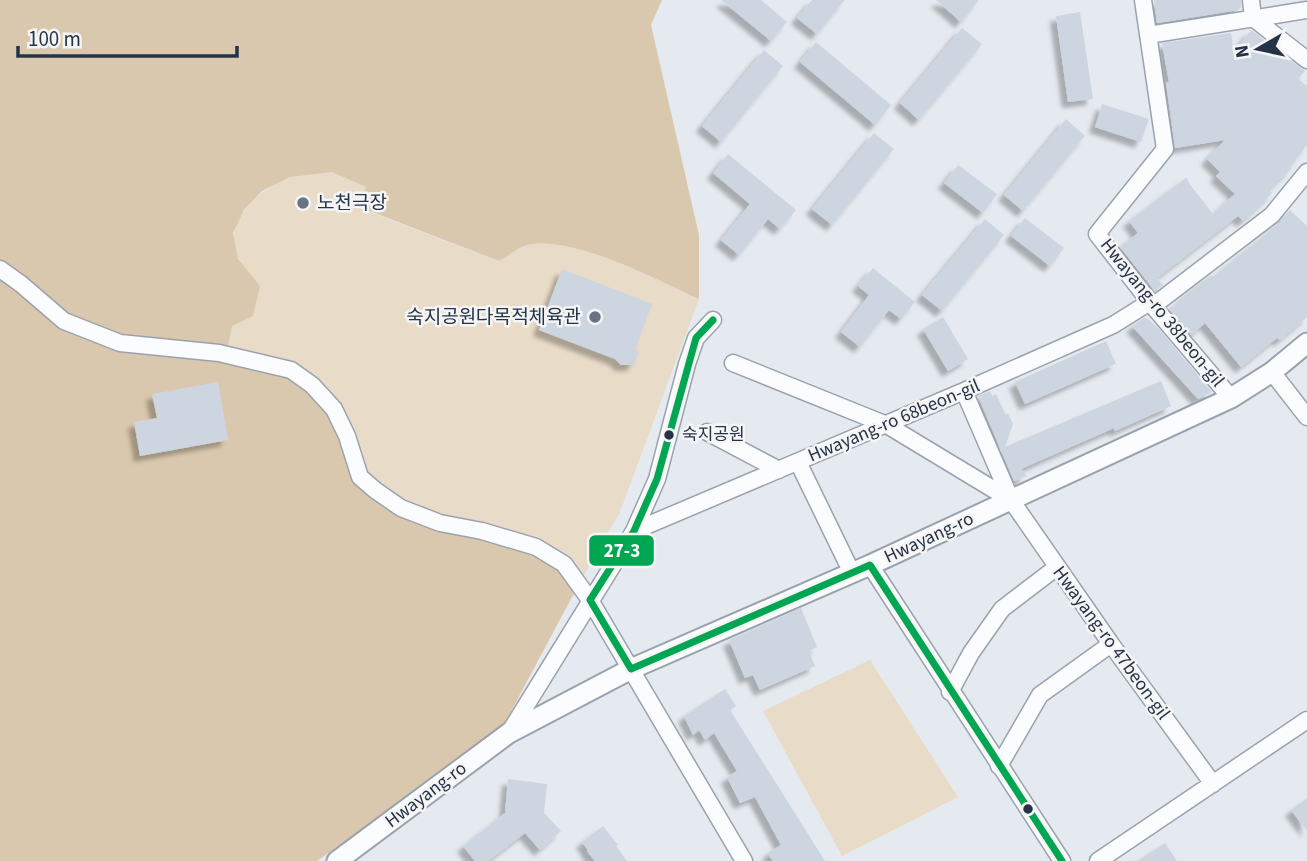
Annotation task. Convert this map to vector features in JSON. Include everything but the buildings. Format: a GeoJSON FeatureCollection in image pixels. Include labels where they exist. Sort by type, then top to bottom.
{"type":"FeatureCollection","features":[{"type":"Feature","properties":{"kind":"street","name":"Hwayang-ro 38beon-gil"},"geometry":{"type":"LineString","coordinates":[[1143,0],[1165,149],[1097,234],[1231,398]]}},
{"type":"Feature","properties":{"kind":"street"},"geometry":{"type":"LineString","coordinates":[[1251,0],[1253,18],[1307,60]]}},
{"type":"Feature","properties":{"kind":"street"},"geometry":{"type":"LineString","coordinates":[[1148,35],[1307,9]]}},
{"type":"Feature","properties":{"kind":"street","name":"Hwayang-ro 68beon-gil"},"geometry":{"type":"LineString","coordinates":[[634,531],[887,425],[1114,325],[1152,304],[1272,215],[1307,172]]}},
{"type":"Feature","properties":{"kind":"street"},"geometry":{"type":"LineString","coordinates":[[0,269],[64,321],[120,343],[219,353],[291,370],[312,385],[334,409],[347,436],[360,477],[375,490],[401,508],[440,523],[482,531],[536,547],[564,564],[590,600],[744,861]]}},
{"type":"Feature","properties":{"kind":"street"},"geometry":{"type":"LineString","coordinates":[[509,733],[634,531],[657,479],[696,338],[713,320]]}},
{"type":"Feature","properties":{"kind":"street","name":"Hwayang-ro"},"geometry":{"type":"LineString","coordinates":[[337,861],[509,733],[631,668],[870,565],[1231,398],[1272,372],[1307,343]]}},
{"type":"Feature","properties":{"kind":"street"},"geometry":{"type":"LineString","coordinates":[[733,363],[887,425],[1011,500]]}},
{"type":"Feature","properties":{"kind":"street"},"geometry":{"type":"LineString","coordinates":[[1272,372],[1307,417]]}},
{"type":"Feature","properties":{"kind":"street"},"geometry":{"type":"LineString","coordinates":[[964,391],[1011,500]]}},
{"type":"Feature","properties":{"kind":"street"},"geometry":{"type":"LineString","coordinates":[[707,432],[779,470]]}},
{"type":"Feature","properties":{"kind":"street"},"geometry":{"type":"LineString","coordinates":[[798,462],[852,573]]}},
{"type":"Feature","properties":{"kind":"street","name":"Hwayang-ro 47beon-gil"},"geometry":{"type":"LineString","coordinates":[[1011,500],[1213,784]]}},
{"type":"Feature","properties":{"kind":"street"},"geometry":{"type":"LineString","coordinates":[[870,565],[1062,861]]}},
{"type":"Feature","properties":{"kind":"street"},"geometry":{"type":"LineString","coordinates":[[950,692],[971,653],[1002,609],[1057,567]]}},
{"type":"Feature","properties":{"kind":"street"},"geometry":{"type":"LineString","coordinates":[[999,766],[1040,695],[1111,644]]}},
{"type":"Feature","properties":{"kind":"street"},"geometry":{"type":"LineString","coordinates":[[1098,861],[1307,720]]}},
{"type":"Feature","properties":{"kind":"shaded area"},"geometry":{"type":"Polygon","coordinates":[[[0,0],[662,0],[651,25],[699,235],[699,299],[617,262],[572,247],[532,244],[519,248],[499,261],[359,207],[366,187],[332,172],[290,177],[262,191],[244,210],[233,233],[238,259],[260,286],[253,316],[232,326],[227,352],[314,384],[363,475],[404,505],[537,544],[580,582],[501,730],[317,861],[0,861],[0,0]]]}},
{"type":"Feature","properties":{"kind":"shaded area","name":"숙지공원"},"geometry":{"type":"Polygon","coordinates":[[[332,172],[366,187],[359,208],[498,261],[519,248],[532,244],[572,247],[617,262],[699,299],[620,512],[580,582],[404,505],[227,352],[232,326],[260,286],[239,260],[234,247],[234,234],[245,210],[277,183],[299,175],[332,172]]]}},
{"type":"Feature","properties":{"kind":"shaded area"},"geometry":{"type":"Polygon","coordinates":[[[870,660],[958,797],[842,856],[763,711],[870,660]]]}},
{"type":"Feature","properties":{"kind":"transit line","name":"27-3"},"geometry":{"type":"LineString","coordinates":[[713,320],[696,338],[657,479],[634,531],[590,600],[631,669],[870,565],[1062,861]]}},
{"type":"Feature","properties":{"kind":"place","name":"노천극장"},"geometry":{"type":"Point","coordinates":[303,203]}},
{"type":"Feature","properties":{"kind":"place","name":"숙지공원다목적체육관"},"geometry":{"type":"Point","coordinates":[595,317]}},
{"type":"Feature","properties":{"kind":"place","name":"숙지공원"},"geometry":{"type":"Point","coordinates":[669,435]}}]}
